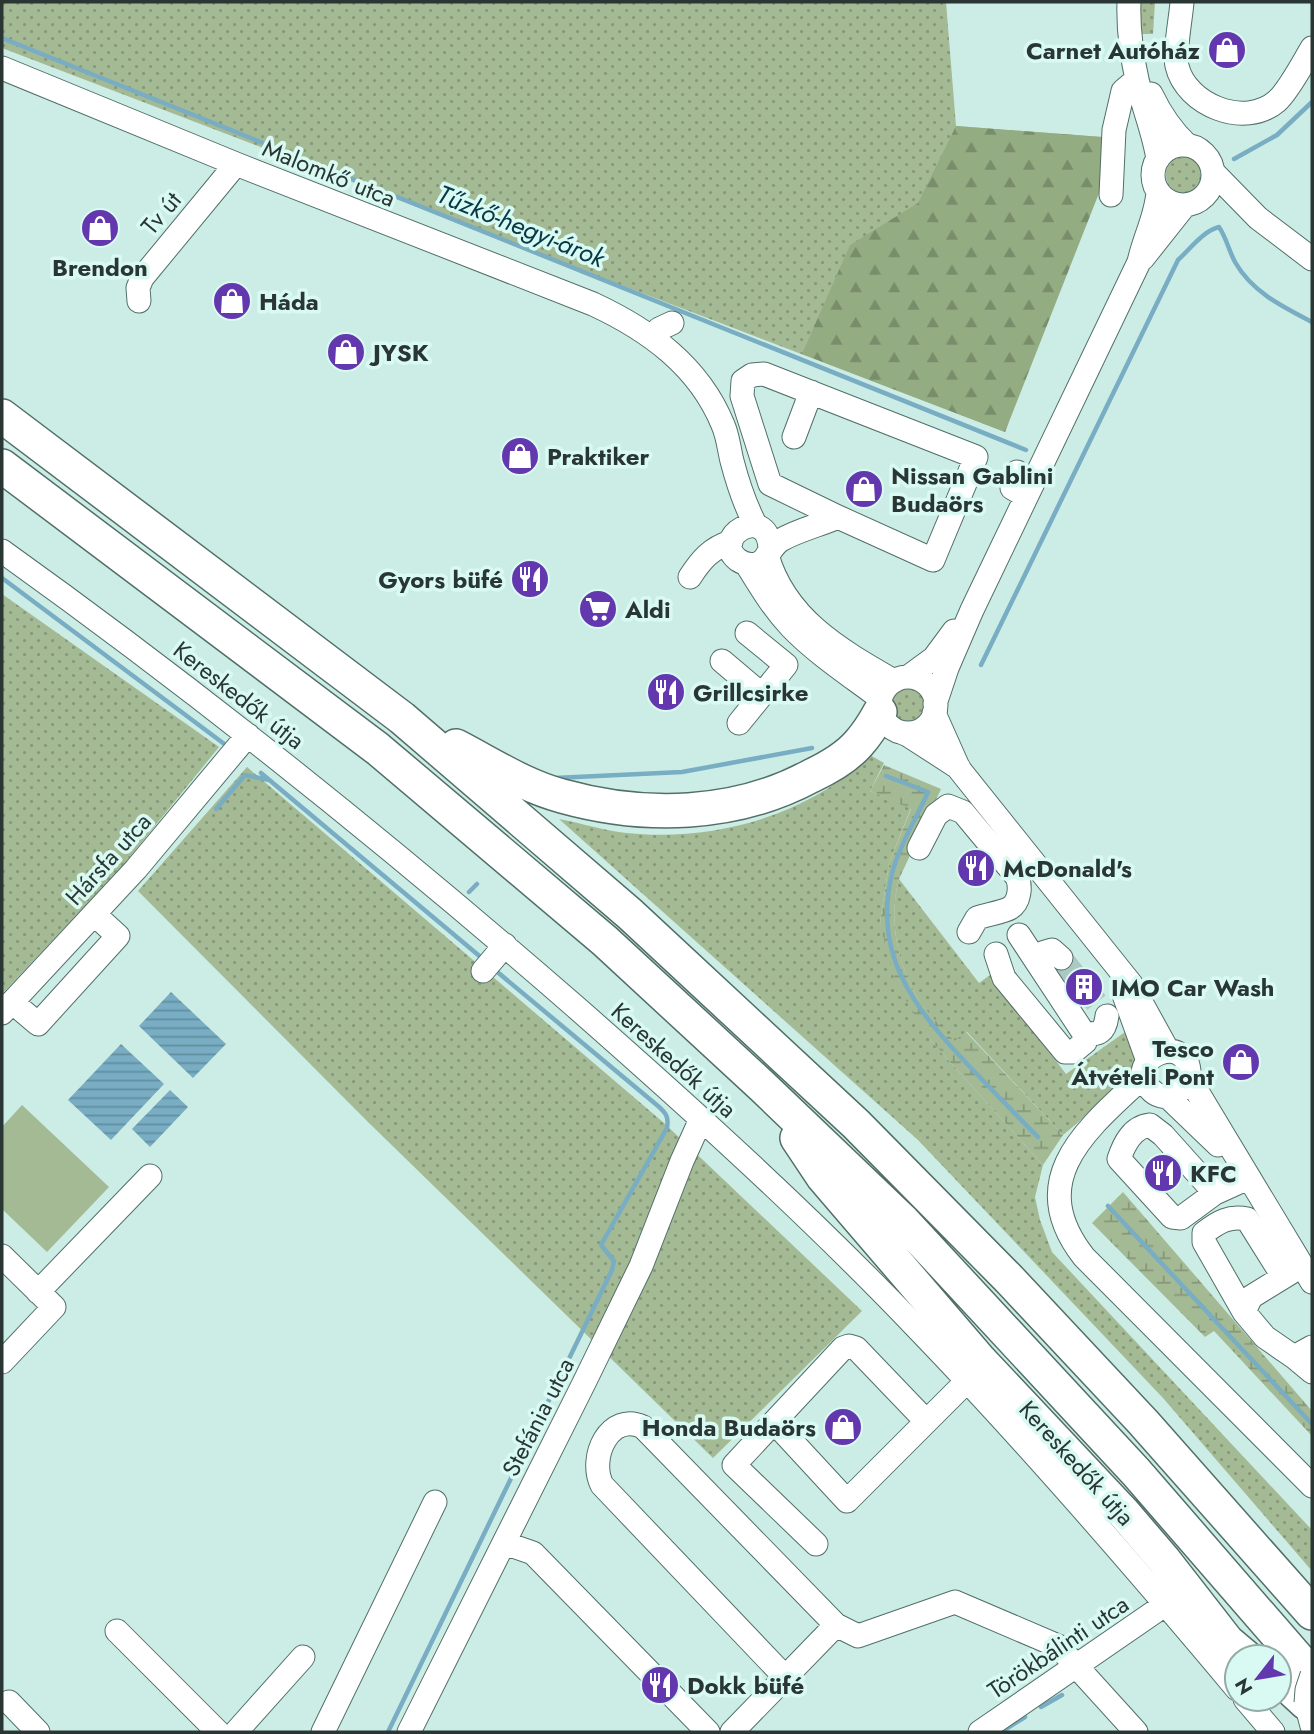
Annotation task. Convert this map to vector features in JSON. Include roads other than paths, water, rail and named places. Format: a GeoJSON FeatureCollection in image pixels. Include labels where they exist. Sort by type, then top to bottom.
{"type":"FeatureCollection","features":[{"type":"Feature","properties":{"kind":"highway"},"geometry":{"type":"LineString","coordinates":[[2,416],[402,718],[630,914],[856,1124],[1009,1279],[1133,1411],[1312,1613]]}},
{"type":"Feature","properties":{"kind":"highway"},"geometry":{"type":"LineString","coordinates":[[2,466],[378,748],[605,941],[763,1087],[903,1221],[1136,1472],[1311,1695]]}},
{"type":"Feature","properties":{"kind":"highway"},"geometry":{"type":"LineString","coordinates":[[402,718],[519,780],[559,796],[624,810],[682,811],[744,802],[799,783],[844,757],[858,744],[893,700]]}},
{"type":"Feature","properties":{"kind":"highway"},"geometry":{"type":"LineString","coordinates":[[763,1087],[823,1177],[973,1370],[1123,1512],[1229,1643]]}},
{"type":"Feature","properties":{"kind":"highway"},"geometry":{"type":"LineString","coordinates":[[1293,1685],[1311,1695]]}},
{"type":"Feature","properties":{"kind":"street"},"geometry":{"type":"LineString","coordinates":[[893,700],[913,733],[930,723],[947,668],[972,610],[1139,262],[1143,241],[1157,203],[1158,191],[1153,175],[1158,159],[1136,72],[1129,2]]}},
{"type":"Feature","properties":{"kind":"street"},"geometry":{"type":"LineString","coordinates":[[1182,2],[1176,64],[1194,92],[1208,104],[1224,112],[1253,113],[1278,101],[1312,48]]}},
{"type":"Feature","properties":{"kind":"street","name":"Malomkő utca"},"geometry":{"type":"LineString","coordinates":[[2,68],[236,164],[593,304],[629,321],[653,337],[688,370],[708,395],[724,426],[755,545],[783,592],[810,625],[893,700]]}},
{"type":"Feature","properties":{"kind":"street"},"geometry":{"type":"LineString","coordinates":[[1136,72],[1177,136],[1187,145],[1205,154],[1213,173],[1258,218],[1312,259]]}},
{"type":"Feature","properties":{"kind":"street"},"geometry":{"type":"LineString","coordinates":[[1111,195],[1114,130],[1124,91],[1136,72]]}},
{"type":"Feature","properties":{"kind":"street"},"geometry":{"type":"LineString","coordinates":[[1158,159],[1170,148],[1187,145]]}},
{"type":"Feature","properties":{"kind":"street","name":"Tv út"},"geometry":{"type":"LineString","coordinates":[[139,301],[138,288],[142,278],[236,164]]}},
{"type":"Feature","properties":{"kind":"street"},"geometry":{"type":"LineString","coordinates":[[1139,262],[1193,202],[1209,191],[1213,173]]}},
{"type":"Feature","properties":{"kind":"street"},"geometry":{"type":"LineString","coordinates":[[1158,191],[1169,202],[1193,202],[1258,218]]}},
{"type":"Feature","properties":{"kind":"street"},"geometry":{"type":"LineString","coordinates":[[653,337],[659,329],[672,323]]}},
{"type":"Feature","properties":{"kind":"street"},"geometry":{"type":"LineString","coordinates":[[757,373],[976,457],[933,560],[838,517],[770,484],[741,387],[747,377],[757,373]]}},
{"type":"Feature","properties":{"kind":"street"},"geometry":{"type":"LineString","coordinates":[[794,437],[811,392]]}},
{"type":"Feature","properties":{"kind":"street"},"geometry":{"type":"LineString","coordinates":[[1017,472],[1012,488],[1026,496]]}},
{"type":"Feature","properties":{"kind":"street"},"geometry":{"type":"LineString","coordinates":[[755,545],[838,517]]}},
{"type":"Feature","properties":{"kind":"street","name":"Kereskedők útja"},"geometry":{"type":"LineString","coordinates":[[2,551],[93,616],[341,807],[494,958],[701,1119],[858,1269],[973,1370],[1223,1672]]}},
{"type":"Feature","properties":{"kind":"street"},"geometry":{"type":"LineString","coordinates":[[893,700],[934,657],[972,610]]}},
{"type":"Feature","properties":{"kind":"street"},"geometry":{"type":"LineString","coordinates":[[739,723],[786,665],[747,633]]}},
{"type":"Feature","properties":{"kind":"street"},"geometry":{"type":"LineString","coordinates":[[722,662],[762,695]]}},
{"type":"Feature","properties":{"kind":"street"},"geometry":{"type":"LineString","coordinates":[[893,700],[918,680],[927,685],[933,694],[935,709],[960,769],[1131,984],[1157,1076],[1245,1174]]}},
{"type":"Feature","properties":{"kind":"street"},"geometry":{"type":"LineString","coordinates":[[893,700],[908,735],[960,769]]}},
{"type":"Feature","properties":{"kind":"street","name":"Hársfa utca"},"geometry":{"type":"LineString","coordinates":[[7,1008],[136,869],[248,735]]}},
{"type":"Feature","properties":{"kind":"street"},"geometry":{"type":"LineString","coordinates":[[919,848],[936,814],[947,806],[963,812],[1017,877],[1021,884],[1018,898],[1010,908],[977,918],[969,932]]}},
{"type":"Feature","properties":{"kind":"street"},"geometry":{"type":"LineString","coordinates":[[7,1008],[38,1024],[118,936],[94,914]]}},
{"type":"Feature","properties":{"kind":"street"},"geometry":{"type":"LineString","coordinates":[[996,954],[1004,978],[1065,1052],[1073,1052],[1085,1042],[1083,1032],[1019,935]]}},
{"type":"Feature","properties":{"kind":"street"},"geometry":{"type":"LineString","coordinates":[[1035,960],[1042,953],[1052,950],[1061,958]]}},
{"type":"Feature","properties":{"kind":"street"},"geometry":{"type":"LineString","coordinates":[[1083,1032],[1093,1035],[1100,1033],[1105,1027],[1107,1016]]}},
{"type":"Feature","properties":{"kind":"street"},"geometry":{"type":"LineString","coordinates":[[1157,1076],[1182,1091],[1189,1078],[1189,1071],[1184,1059],[1157,1076],[1080,1141],[1071,1153],[1060,1183],[1058,1202],[1062,1220],[1071,1240],[1084,1257],[1312,1486]]}},
{"type":"Feature","properties":{"kind":"street"},"geometry":{"type":"LineString","coordinates":[[1189,1078],[1301,1273]]}},
{"type":"Feature","properties":{"kind":"street","name":"Stefánia utca"},"geometry":{"type":"LineString","coordinates":[[409,1732],[641,1266],[701,1119]]}},
{"type":"Feature","properties":{"kind":"street"},"geometry":{"type":"LineString","coordinates":[[1215,1193],[1163,1135],[1150,1125],[1142,1126],[1124,1142],[1119,1159],[1172,1217],[1181,1218],[1245,1174]]}},
{"type":"Feature","properties":{"kind":"street"},"geometry":{"type":"LineString","coordinates":[[38,1292],[150,1176]]}},
{"type":"Feature","properties":{"kind":"street"},"geometry":{"type":"LineString","coordinates":[[1301,1273],[1279,1270],[1247,1219],[1234,1216],[1204,1233],[1204,1242],[1244,1312],[1265,1337],[1303,1352],[1312,1372]]}},
{"type":"Feature","properties":{"kind":"street"},"geometry":{"type":"LineString","coordinates":[[2,1256],[54,1307],[2,1362]]}},
{"type":"Feature","properties":{"kind":"street"},"geometry":{"type":"LineString","coordinates":[[1244,1312],[1251,1297],[1301,1273]]}},
{"type":"Feature","properties":{"kind":"street"},"geometry":{"type":"LineString","coordinates":[[816,1545],[734,1465],[843,1349],[849,1346],[856,1348],[926,1421]]}},
{"type":"Feature","properties":{"kind":"street"},"geometry":{"type":"LineString","coordinates":[[774,1422],[847,1501],[973,1370]]}},
{"type":"Feature","properties":{"kind":"street"},"geometry":{"type":"LineString","coordinates":[[785,1677],[602,1485],[596,1474],[596,1461],[603,1443],[615,1428],[628,1423],[643,1427],[836,1625],[858,1636],[955,1602],[1058,1646],[1135,1732]]}},
{"type":"Feature","properties":{"kind":"street"},"geometry":{"type":"LineString","coordinates":[[323,1732],[435,1502]]}},
{"type":"Feature","properties":{"kind":"street"},"geometry":{"type":"LineString","coordinates":[[504,1543],[533,1553],[708,1732]]}},
{"type":"Feature","properties":{"kind":"street","name":"Törökbálinti utca"},"geometry":{"type":"LineString","coordinates":[[980,1732],[1166,1604]]}},
{"type":"Feature","properties":{"kind":"street"},"geometry":{"type":"LineString","coordinates":[[732,1732],[836,1625]]}},
{"type":"Feature","properties":{"kind":"street"},"geometry":{"type":"LineString","coordinates":[[117,1631],[218,1732]]}},
{"type":"Feature","properties":{"kind":"street"},"geometry":{"type":"LineString","coordinates":[[236,1732],[303,1657]]}},
{"type":"Feature","properties":{"kind":"street"},"geometry":{"type":"LineString","coordinates":[[9,1702],[38,1732]]}},
{"type":"Feature","properties":{"kind":"street"},"geometry":{"type":"LineString","coordinates":[[1257,1713],[1273,1732]]}},
{"type":"Feature","properties":{"kind":"water"},"geometry":{"type":"Polygon","coordinates":[[[171,992],[226,1044],[193,1078],[139,1026],[171,992]]]}},
{"type":"Feature","properties":{"kind":"water"},"geometry":{"type":"Polygon","coordinates":[[[121,1044],[164,1084],[111,1140],[68,1100],[121,1044]]]}},
{"type":"Feature","properties":{"kind":"water"},"geometry":{"type":"Polygon","coordinates":[[[170,1090],[188,1107],[150,1147],[132,1129],[170,1090]]]}},
{"type":"Feature","properties":{"kind":"waterway","name":"Tűzkő-hegyi-árok"},"geometry":{"type":"LineString","coordinates":[[2,38],[1026,450]]}},
{"type":"Feature","properties":{"kind":"waterway"},"geometry":{"type":"LineString","coordinates":[[1234,159],[1277,135],[1312,102]]}},
{"type":"Feature","properties":{"kind":"waterway"},"geometry":{"type":"LineString","coordinates":[[981,665],[1178,260],[1202,236],[1219,227],[1235,262],[1250,282],[1269,298],[1312,322]]}},
{"type":"Feature","properties":{"kind":"waterway"},"geometry":{"type":"LineString","coordinates":[[2,578],[227,746]]}},
{"type":"Feature","properties":{"kind":"waterway"},"geometry":{"type":"LineString","coordinates":[[555,778],[682,772],[812,748]]}},
{"type":"Feature","properties":{"kind":"waterway"},"geometry":{"type":"LineString","coordinates":[[261,773],[483,959]]}},
{"type":"Feature","properties":{"kind":"waterway"},"geometry":{"type":"LineString","coordinates":[[216,809],[245,775],[269,780]]}},
{"type":"Feature","properties":{"kind":"waterway"},"geometry":{"type":"LineString","coordinates":[[886,776],[928,792],[896,860],[887,901],[893,955],[903,979],[932,1025],[1038,1137]]}},
{"type":"Feature","properties":{"kind":"waterway"},"geometry":{"type":"LineString","coordinates":[[469,892],[477,884]]}},
{"type":"Feature","properties":{"kind":"waterway"},"geometry":{"type":"LineString","coordinates":[[388,1732],[612,1270],[614,1261],[601,1245],[667,1128],[667,1118],[661,1109],[495,970]]}},
{"type":"Feature","properties":{"kind":"waterway"},"geometry":{"type":"LineString","coordinates":[[1108,1206],[1312,1424]]}},
{"type":"Feature","properties":{"kind":"waterway"},"geometry":{"type":"LineString","coordinates":[[1041,1707],[1062,1695]]}},
{"type":"Feature","properties":{"kind":"waterway"},"geometry":{"type":"LineString","coordinates":[[1001,1732],[1025,1717]]}},
{"type":"Feature","properties":{"kind":"tunnel"},"geometry":{"type":"LineString","coordinates":[[1061,958],[1107,1016]]}},
{"type":"Feature","properties":{"kind":"place","name":"Carnet Autóház"},"geometry":{"type":"Point","coordinates":[1227,50]}},
{"type":"Feature","properties":{"kind":"place","name":"Brendon"},"geometry":{"type":"Point","coordinates":[100,228]}},
{"type":"Feature","properties":{"kind":"place","name":"Háda"},"geometry":{"type":"Point","coordinates":[232,301]}},
{"type":"Feature","properties":{"kind":"place","name":"JYSK"},"geometry":{"type":"Point","coordinates":[346,352]}},
{"type":"Feature","properties":{"kind":"place","name":"Praktiker"},"geometry":{"type":"Point","coordinates":[520,456]}},
{"type":"Feature","properties":{"kind":"place","name":"Nissan Gablini Budaörs"},"geometry":{"type":"Point","coordinates":[864,489]}},
{"type":"Feature","properties":{"kind":"place","name":"Gyors büfé"},"geometry":{"type":"Point","coordinates":[530,579]}},
{"type":"Feature","properties":{"kind":"place","name":"Aldi"},"geometry":{"type":"Point","coordinates":[598,609]}},
{"type":"Feature","properties":{"kind":"place","name":"Grillcsirke"},"geometry":{"type":"Point","coordinates":[666,692]}},
{"type":"Feature","properties":{"kind":"place","name":"McDonald's"},"geometry":{"type":"Point","coordinates":[976,868]}},
{"type":"Feature","properties":{"kind":"place","name":"IMO Car Wash"},"geometry":{"type":"Point","coordinates":[1084,987]}},
{"type":"Feature","properties":{"kind":"place","name":"Tesco Átvételi Pont"},"geometry":{"type":"Point","coordinates":[1241,1062]}},
{"type":"Feature","properties":{"kind":"place","name":"KFC"},"geometry":{"type":"Point","coordinates":[1163,1173]}},
{"type":"Feature","properties":{"kind":"place","name":"Honda Budaörs"},"geometry":{"type":"Point","coordinates":[843,1427]}},
{"type":"Feature","properties":{"kind":"place","name":"Dokk büfé"},"geometry":{"type":"Point","coordinates":[660,1685]}}]}
